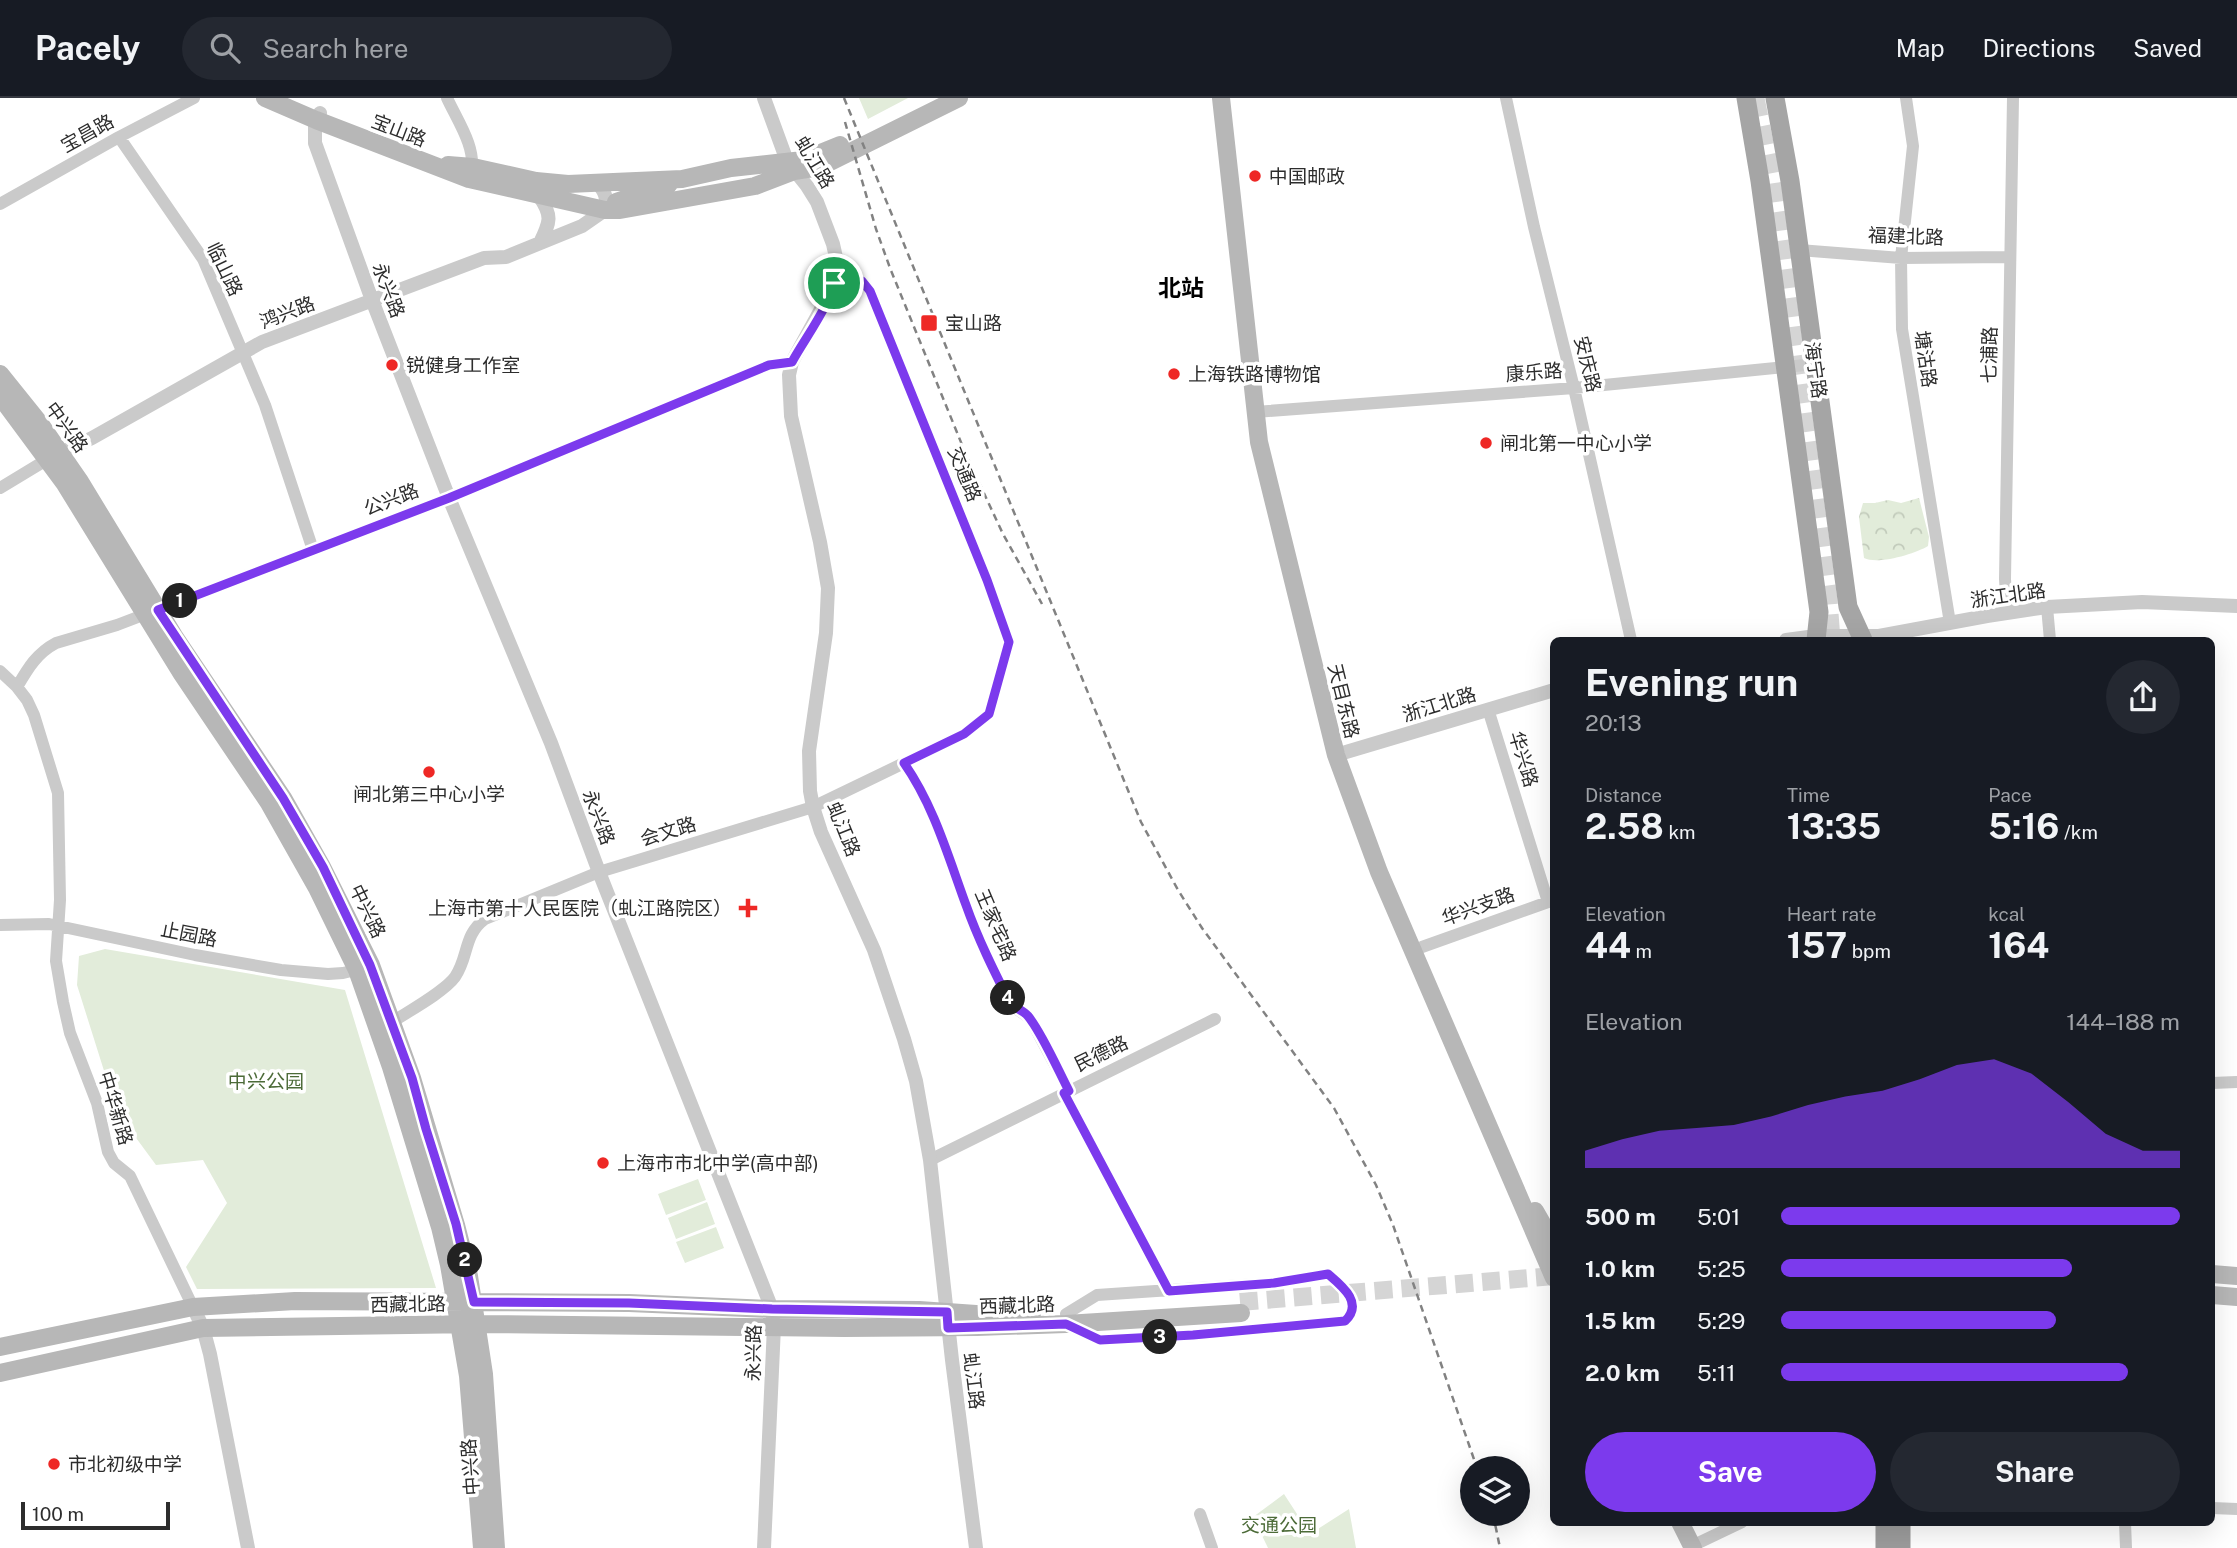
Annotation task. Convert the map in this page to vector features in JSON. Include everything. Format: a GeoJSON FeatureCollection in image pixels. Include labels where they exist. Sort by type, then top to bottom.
{"type":"FeatureCollection","features":[{"type":"Feature","properties":{"kind":"highway"},"geometry":{"type":"LineString","coordinates":[[1885,1526],[1885,1548]]}},
{"type":"Feature","properties":{"kind":"highway"},"geometry":{"type":"LineString","coordinates":[[1903,1526],[1904,1548]]}},
{"type":"Feature","properties":{"kind":"main road","name":"宝山路"},"geometry":{"type":"LineString","coordinates":[[265,98],[451,167],[539,195],[604,210],[620,210],[755,186],[803,160],[949,98]]}},
{"type":"Feature","properties":{"kind":"main road","name":"宝山路"},"geometry":{"type":"LineString","coordinates":[[286,98],[318,117]]}},
{"type":"Feature","properties":{"kind":"main road","name":"宝山路"},"geometry":{"type":"LineString","coordinates":[[471,173],[568,184],[681,179],[732,168],[820,167],[959,98]]}},
{"type":"Feature","properties":{"kind":"main road","name":"天目东路"},"geometry":{"type":"LineString","coordinates":[[1221,98],[1260,412]]}},
{"type":"Feature","properties":{"kind":"main road","name":"天目东路"},"geometry":{"type":"LineString","coordinates":[[1231,98],[1260,412],[1259,442],[1347,790],[1384,883],[1550,1269]]}},
{"type":"Feature","properties":{"kind":"main road","name":"海宁路"},"geometry":{"type":"LineString","coordinates":[[1746,98],[1757,154],[1819,612],[1816,637]]}},
{"type":"Feature","properties":{"kind":"main road","name":"海宁路"},"geometry":{"type":"LineString","coordinates":[[1776,98],[1785,146],[1848,607],[1862,637]]}},
{"type":"Feature","properties":{"kind":"main road"},"geometry":{"type":"LineString","coordinates":[[604,210],[621,199],[681,179]]}},
{"type":"Feature","properties":{"kind":"main road","name":"中兴路"},"geometry":{"type":"LineString","coordinates":[[0,374],[120,545],[182,674],[269,803],[392,1022],[412,1078],[452,1212],[465,1302],[489,1426],[496,1548]]}},
{"type":"Feature","properties":{"kind":"main road","name":"中兴路"},"geometry":{"type":"LineString","coordinates":[[0,396],[55,456]]}},
{"type":"Feature","properties":{"kind":"main road","name":"天目东路"},"geometry":{"type":"LineString","coordinates":[[1340,754],[1538,1218],[1550,1238]]}},
{"type":"Feature","properties":{"kind":"main road","name":"中兴路"},"geometry":{"type":"LineString","coordinates":[[364,968],[446,1252],[465,1302]]}},
{"type":"Feature","properties":{"kind":"main road"},"geometry":{"type":"LineString","coordinates":[[2215,1274],[2237,1276]]}},
{"type":"Feature","properties":{"kind":"main road"},"geometry":{"type":"LineString","coordinates":[[2215,1295],[2237,1297]]}},
{"type":"Feature","properties":{"kind":"main road","name":"西藏北路"},"geometry":{"type":"LineString","coordinates":[[0,1347],[192,1307],[295,1301],[629,1303],[773,1318]]}},
{"type":"Feature","properties":{"kind":"main road","name":"西藏北路"},"geometry":{"type":"LineString","coordinates":[[0,1373],[203,1328],[773,1318],[1066,1319],[1241,1307]]}},
{"type":"Feature","properties":{"kind":"main road","name":"中兴路"},"geometry":{"type":"LineString","coordinates":[[469,1325],[468,1376],[482,1548]]}},
{"type":"Feature","properties":{"kind":"main road"},"geometry":{"type":"LineString","coordinates":[[1683,1526],[1699,1546]]}},
{"type":"Feature","properties":{"kind":"main road"},"geometry":{"type":"LineString","coordinates":[[1694,1526],[1699,1546]]}},
{"type":"Feature","properties":{"kind":"main road"},"geometry":{"type":"LineString","coordinates":[[1877,1526],[1877,1548]]}},
{"type":"Feature","properties":{"kind":"street","name":"宝昌路"},"geometry":{"type":"LineString","coordinates":[[0,204],[194,98]]}},
{"type":"Feature","properties":{"kind":"street"},"geometry":{"type":"LineString","coordinates":[[447,98],[470,146],[471,173]]}},
{"type":"Feature","properties":{"kind":"street","name":"虬江路"},"geometry":{"type":"LineString","coordinates":[[764,98],[790,166],[817,202],[835,251],[837,269],[826,303],[792,362],[789,375],[791,416],[828,588],[826,633],[809,751],[813,807],[821,832],[874,950],[904,1039],[921,1105],[930,1160],[976,1548]]}},
{"type":"Feature","properties":{"kind":"street","name":"安庆路"},"geometry":{"type":"LineString","coordinates":[[1506,98],[1630,637]]}},
{"type":"Feature","properties":{"kind":"street","name":"塘沽路"},"geometry":{"type":"LineString","coordinates":[[1906,98],[1913,146],[1901,258],[1902,318],[1905,351],[1950,623]]}},
{"type":"Feature","properties":{"kind":"street","name":"七浦路"},"geometry":{"type":"LineString","coordinates":[[2007,613],[2004,579],[2013,98]]}},
{"type":"Feature","properties":{"kind":"street","name":"永兴路"},"geometry":{"type":"LineString","coordinates":[[318,117],[314,132],[315,142],[372,300],[449,498],[551,743],[773,1318],[764,1548]]}},
{"type":"Feature","properties":{"kind":"street","name":"临山路"},"geometry":{"type":"LineString","coordinates":[[119,137],[202,259],[277,437],[313,550]]}},
{"type":"Feature","properties":{"kind":"street"},"geometry":{"type":"LineString","coordinates":[[597,183],[607,199],[604,210]]}},
{"type":"Feature","properties":{"kind":"street"},"geometry":{"type":"LineString","coordinates":[[539,195],[547,208],[549,219],[540,243]]}},
{"type":"Feature","properties":{"kind":"street","name":"鸿兴路"},"geometry":{"type":"LineString","coordinates":[[0,488],[262,342],[484,258],[506,257],[582,226],[604,210]]}},
{"type":"Feature","properties":{"kind":"street","name":"福建北路"},"geometry":{"type":"LineString","coordinates":[[1799,250],[1901,258],[2010,257]]}},
{"type":"Feature","properties":{"kind":"street","name":"交通路"},"geometry":{"type":"LineString","coordinates":[[837,269],[862,281],[870,291],[987,580],[1009,642],[989,714]]}},
{"type":"Feature","properties":{"kind":"street","name":"公兴路"},"geometry":{"type":"LineString","coordinates":[[17,687],[34,660],[56,643],[151,612],[449,498],[769,365],[792,362]]}},
{"type":"Feature","properties":{"kind":"street","name":"康乐路"},"geometry":{"type":"LineString","coordinates":[[1260,412],[1574,388],[1815,364]]}},
{"type":"Feature","properties":{"kind":"street","name":"浙江北路"},"geometry":{"type":"LineString","coordinates":[[1870,637],[2047,607],[2142,602],[2237,606]]}},
{"type":"Feature","properties":{"kind":"street"},"geometry":{"type":"LineString","coordinates":[[2047,607],[2050,637]]}},
{"type":"Feature","properties":{"kind":"street","name":"中华新路"},"geometry":{"type":"LineString","coordinates":[[0,671],[27,700],[58,793],[60,876],[56,961],[71,1033],[97,1103],[108,1153],[114,1163],[130,1176],[203,1328],[248,1548]]}},
{"type":"Feature","properties":{"kind":"street","name":"浙江北路"},"geometry":{"type":"LineString","coordinates":[[1340,754],[1550,691]]}},
{"type":"Feature","properties":{"kind":"street","name":"华兴路"},"geometry":{"type":"LineString","coordinates":[[1488,709],[1548,902]]}},
{"type":"Feature","properties":{"kind":"street","name":"会文路"},"geometry":{"type":"LineString","coordinates":[[392,1022],[454,978],[470,935],[485,919],[599,872],[813,807],[964,734],[989,714]]}},
{"type":"Feature","properties":{"kind":"street","name":"王家宅路"},"geometry":{"type":"LineString","coordinates":[[904,763],[928,802],[973,924],[1010,1003],[1031,1020],[1169,1291]]}},
{"type":"Feature","properties":{"kind":"street","name":"华兴支路"},"geometry":{"type":"LineString","coordinates":[[1422,947],[1548,902]]}},
{"type":"Feature","properties":{"kind":"street","name":"止园路"},"geometry":{"type":"LineString","coordinates":[[0,925],[58,925],[257,967],[328,974],[364,968]]}},
{"type":"Feature","properties":{"kind":"street","name":"民德路"},"geometry":{"type":"LineString","coordinates":[[930,1160],[1215,1020]]}},
{"type":"Feature","properties":{"kind":"street"},"geometry":{"type":"LineString","coordinates":[[2215,1083],[2237,1082]]}},
{"type":"Feature","properties":{"kind":"street"},"geometry":{"type":"LineString","coordinates":[[1538,1218],[1550,1229]]}},
{"type":"Feature","properties":{"kind":"street"},"geometry":{"type":"LineString","coordinates":[[1328,1274],[1350,1294],[1352,1308],[1349,1318],[1340,1323],[1100,1340],[1066,1319],[1097,1295],[1169,1291],[1274,1283],[1328,1274]]}},
{"type":"Feature","properties":{"kind":"street"},"geometry":{"type":"LineString","coordinates":[[2215,1508],[2237,1509]]}},
{"type":"Feature","properties":{"kind":"street"},"geometry":{"type":"LineString","coordinates":[[1200,1514],[1212,1548]]}},
{"type":"Feature","properties":{"kind":"street"},"geometry":{"type":"LineString","coordinates":[[1699,1546],[1735,1526]]}},
{"type":"Feature","properties":{"kind":"street"},"geometry":{"type":"LineString","coordinates":[[2125,1526],[2126,1548]]}},
{"type":"Feature","properties":{"kind":"green space"},"geometry":{"type":"Polygon","coordinates":[[[859,98],[908,98],[868,119],[859,98]]]}},
{"type":"Feature","properties":{"kind":"green space"},"geometry":{"type":"Polygon","coordinates":[[[1919,498],[1929,537],[1928,546],[1887,559],[1864,558],[1859,517],[1863,503],[1888,500],[1901,503],[1919,498]]]}},
{"type":"Feature","properties":{"kind":"green space","name":"中兴公园"},"geometry":{"type":"Polygon","coordinates":[[[105,949],[345,990],[436,1288],[197,1289],[186,1267],[227,1203],[203,1160],[156,1165],[117,1112],[77,985],[79,956],[105,949]]]}},
{"type":"Feature","properties":{"kind":"green space"},"geometry":{"type":"Polygon","coordinates":[[[698,1179],[706,1200],[666,1215],[658,1194],[698,1179]]]}},
{"type":"Feature","properties":{"kind":"green space"},"geometry":{"type":"Polygon","coordinates":[[[707,1202],[715,1224],[676,1239],[668,1218],[707,1202]]]}},
{"type":"Feature","properties":{"kind":"green space"},"geometry":{"type":"Polygon","coordinates":[[[716,1227],[724,1248],[685,1263],[676,1242],[716,1227]]]}},
{"type":"Feature","properties":{"kind":"green space","name":"交通公园"},"geometry":{"type":"Polygon","coordinates":[[[1284,1494],[1310,1534],[1349,1509],[1356,1548],[1268,1548],[1253,1517],[1284,1494]]]}},
{"type":"Feature","properties":{"kind":"tunnel"},"geometry":{"type":"LineString","coordinates":[[1755,98],[1771,178],[1831,637]]}},
{"type":"Feature","properties":{"kind":"tunnel"},"geometry":{"type":"LineString","coordinates":[[1240,1302],[1550,1276]]}},
{"type":"Feature","properties":{"kind":"railway"},"geometry":{"type":"LineString","coordinates":[[844,98],[1141,822],[1202,928],[1334,1108],[1376,1185],[1393,1225],[1473,1456]]}},
{"type":"Feature","properties":{"kind":"railway"},"geometry":{"type":"LineString","coordinates":[[845,122],[890,268],[967,457],[1003,534],[1042,604]]}},
{"type":"Feature","properties":{"kind":"railway"},"geometry":{"type":"LineString","coordinates":[[1495,1526],[1500,1548]]}},
{"type":"Feature","properties":{"kind":"place","name":"中国邮政"},"geometry":{"type":"Point","coordinates":[1255,176]}},
{"type":"Feature","properties":{"kind":"place","name":"宝山路"},"geometry":{"type":"Point","coordinates":[929,323]}},
{"type":"Feature","properties":{"kind":"place","name":"锐健身工作室"},"geometry":{"type":"Point","coordinates":[392,365]}},
{"type":"Feature","properties":{"kind":"place","name":"上海铁路博物馆"},"geometry":{"type":"Point","coordinates":[1174,374]}},
{"type":"Feature","properties":{"kind":"place","name":"闸北第一中心小学"},"geometry":{"type":"Point","coordinates":[1486,443]}},
{"type":"Feature","properties":{"kind":"place","name":"闸北第三中心小学"},"geometry":{"type":"Point","coordinates":[429,772]}},
{"type":"Feature","properties":{"kind":"place","name":"上海市第十人民医院（虬江路院区）"},"geometry":{"type":"Point","coordinates":[748,908]}},
{"type":"Feature","properties":{"kind":"place","name":"上海市市北中学(高中部)"},"geometry":{"type":"Point","coordinates":[603,1163]}},
{"type":"Feature","properties":{"kind":"place","name":"市北初级中学"},"geometry":{"type":"Point","coordinates":[54,1464]}},
{"type":"Feature","properties":{"kind":"district","name":"北站"},"geometry":{"type":"Point","coordinates":[1181,287]}},
{"type":"Feature","properties":{"kind":"route"},"geometry":{"type":"LineString","coordinates":[[837,269],[862,281],[870,291],[987,580],[1009,642],[989,714],[964,734],[904,763],[928,802],[987,957],[1010,1003],[1028,1015],[1037,1031],[1069,1091],[1064,1093],[1169,1291],[1274,1283],[1328,1274],[1350,1294],[1351,1314],[1345,1321],[1193,1335],[1100,1340],[1066,1324],[948,1328],[947,1312],[919,1310],[474,1302],[456,1224],[412,1078],[370,965],[323,867],[301,828],[158,610],[449,498],[769,365],[792,362],[826,303],[834,283],[837,269]]}}]}
